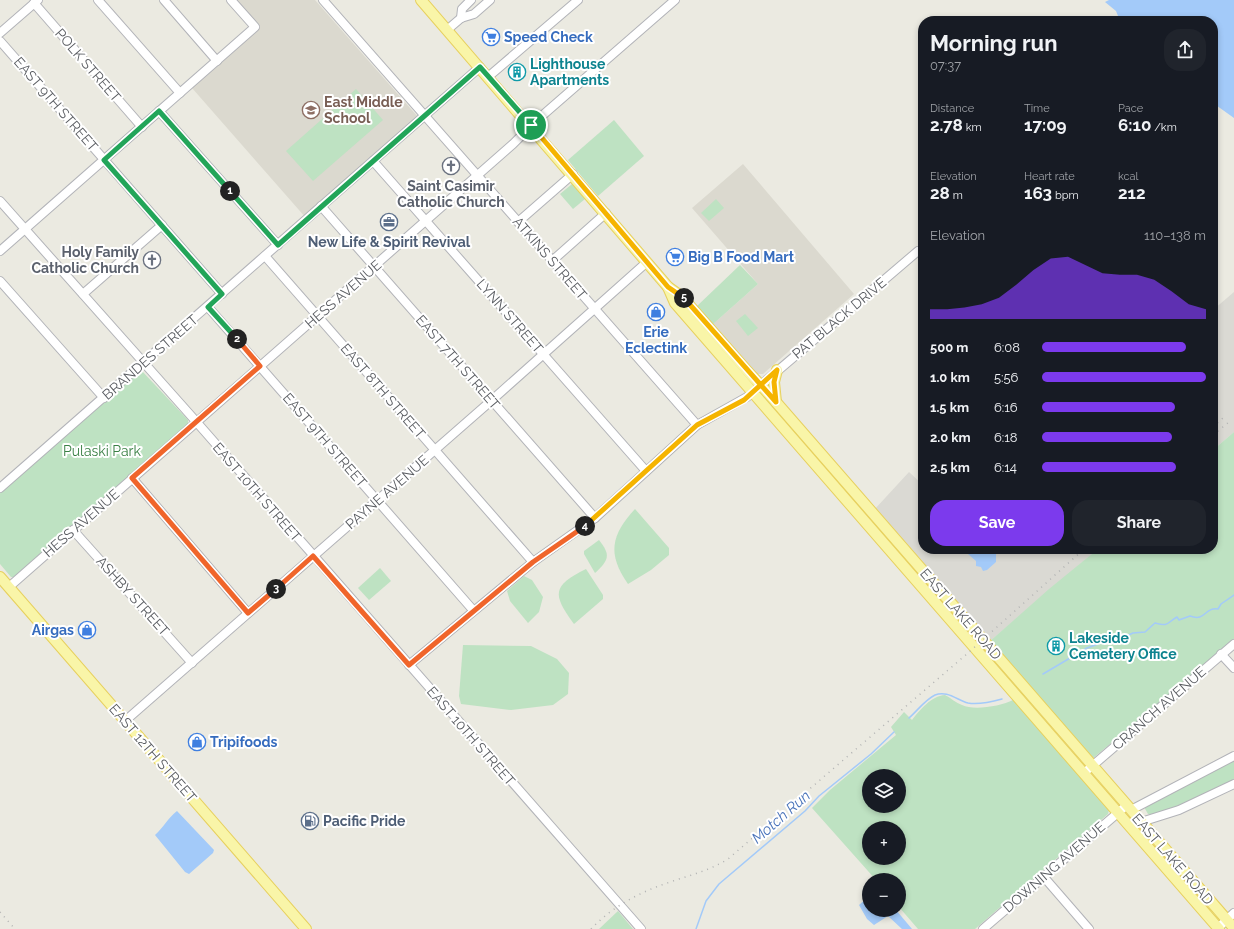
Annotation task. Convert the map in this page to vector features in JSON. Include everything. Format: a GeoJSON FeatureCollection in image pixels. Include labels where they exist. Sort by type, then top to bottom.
{"type":"FeatureCollection","features":[{"type":"Feature","properties":{"kind":"main road","name":"EAST LAKE ROAD"},"geometry":{"type":"LineString","coordinates":[[421,0],[532,126],[668,287],[682,297],[748,372],[761,384],[1141,822],[1230,917],[1234,928]]}},
{"type":"Feature","properties":{"kind":"main road","name":"EAST LAKE ROAD"},"geometry":{"type":"LineString","coordinates":[[668,287],[675,303],[1219,928]]}},
{"type":"Feature","properties":{"kind":"main road"},"geometry":{"type":"LineString","coordinates":[[776,402],[774,382],[777,370]]}},
{"type":"Feature","properties":{"kind":"main road","name":"EAST 12TH STREET"},"geometry":{"type":"LineString","coordinates":[[0,577],[306,929]]}},
{"type":"Feature","properties":{"kind":"street"},"geometry":{"type":"LineString","coordinates":[[98,0],[180,93]]}},
{"type":"Feature","properties":{"kind":"street"},"geometry":{"type":"LineString","coordinates":[[164,0],[217,61]]}},
{"type":"Feature","properties":{"kind":"street"},"geometry":{"type":"LineString","coordinates":[[0,251],[255,27],[232,0]]}},
{"type":"Feature","properties":{"kind":"street","name":"ATKINS STREET"},"geometry":{"type":"LineString","coordinates":[[323,0],[697,425]]}},
{"type":"Feature","properties":{"kind":"street"},"geometry":{"type":"LineString","coordinates":[[460,18],[462,9],[471,0]]}},
{"type":"Feature","properties":{"kind":"street"},"geometry":{"type":"LineString","coordinates":[[447,30],[460,18],[474,14],[490,0]]}},
{"type":"Feature","properties":{"kind":"street"},"geometry":{"type":"LineString","coordinates":[[488,77],[578,0]]}},
{"type":"Feature","properties":{"kind":"street","name":"HESS AVENUE"},"geometry":{"type":"LineString","coordinates":[[9,587],[478,176],[562,98],[675,0]]}},
{"type":"Feature","properties":{"kind":"street"},"geometry":{"type":"LineString","coordinates":[[0,33],[36,1]]}},
{"type":"Feature","properties":{"kind":"street","name":"POLK STREET"},"geometry":{"type":"LineString","coordinates":[[36,1],[142,127]]}},
{"type":"Feature","properties":{"kind":"street","name":"EAST 9TH STREET"},"geometry":{"type":"LineString","coordinates":[[0,41],[222,294]]}},
{"type":"Feature","properties":{"kind":"street","name":"BRANDES STREET"},"geometry":{"type":"LineString","coordinates":[[0,488],[144,364],[480,67]]}},
{"type":"Feature","properties":{"kind":"street"},"geometry":{"type":"LineString","coordinates":[[159,111],[278,245]]}},
{"type":"Feature","properties":{"kind":"street","name":"LYNN STREET"},"geometry":{"type":"LineString","coordinates":[[373,161],[646,471]]}},
{"type":"Feature","properties":{"kind":"street"},"geometry":{"type":"LineString","coordinates":[[518,222],[573,174]]}},
{"type":"Feature","properties":{"kind":"street","name":"EAST 10TH STREET"},"geometry":{"type":"LineString","coordinates":[[0,201],[641,929]]}},
{"type":"Feature","properties":{"kind":"street","name":"EAST 7TH STREET"},"geometry":{"type":"LineString","coordinates":[[322,206],[595,518]]}},
{"type":"Feature","properties":{"kind":"street"},"geometry":{"type":"LineString","coordinates":[[552,261],[606,213]]}},
{"type":"Feature","properties":{"kind":"street"},"geometry":{"type":"LineString","coordinates":[[83,294],[162,225]]}},
{"type":"Feature","properties":{"kind":"street","name":"PAT BLACK DRIVE"},"geometry":{"type":"LineString","coordinates":[[409,665],[473,610],[533,562],[595,518],[697,425],[737,403],[753,392],[918,251]]}},
{"type":"Feature","properties":{"kind":"street","name":"EAST 8TH STREET"},"geometry":{"type":"LineString","coordinates":[[265,256],[533,562]]}},
{"type":"Feature","properties":{"kind":"street","name":"PAYNE AVENUE"},"geometry":{"type":"LineString","coordinates":[[125,720],[544,355],[647,262]]}},
{"type":"Feature","properties":{"kind":"street"},"geometry":{"type":"LineString","coordinates":[[0,281],[104,398]]}},
{"type":"Feature","properties":{"kind":"street","name":"EAST 9TH STREET"},"geometry":{"type":"LineString","coordinates":[[208,307],[473,610]]}},
{"type":"Feature","properties":{"kind":"street"},"geometry":{"type":"LineString","coordinates":[[132,478],[248,613]]}},
{"type":"Feature","properties":{"kind":"street","name":"ASHBY STREET"},"geometry":{"type":"LineString","coordinates":[[73,530],[192,663]]}},
{"type":"Feature","properties":{"kind":"street","name":"CRANCH AVENUE"},"geometry":{"type":"LineString","coordinates":[[1084,773],[1234,644]]}},
{"type":"Feature","properties":{"kind":"street"},"geometry":{"type":"LineString","coordinates":[[1221,654],[1234,668]]}},
{"type":"Feature","properties":{"kind":"street","name":"DOWNING AVENUE"},"geometry":{"type":"LineString","coordinates":[[983,929],[1118,812],[1234,756]]}},
{"type":"Feature","properties":{"kind":"street"},"geometry":{"type":"LineString","coordinates":[[1141,822],[1179,810],[1234,784]]}},
{"type":"Feature","properties":{"kind":"street"},"geometry":{"type":"LineString","coordinates":[[1043,876],[1089,929]]}},
{"type":"Feature","properties":{"kind":"street"},"geometry":{"type":"LineString","coordinates":[[1219,928],[1230,917]]}},
{"type":"Feature","properties":{"kind":"shaded area","name":"East Middle School"},"geometry":{"type":"Polygon","coordinates":[[[236,0],[315,0],[418,117],[306,218],[192,88],[260,27],[236,0]]]}},
{"type":"Feature","properties":{"kind":"shaded area"},"geometry":{"type":"Polygon","coordinates":[[[743,164],[854,294],[763,374],[756,374],[712,325],[758,284],[692,208],[743,164]]]}},
{"type":"Feature","properties":{"kind":"shaded area"},"geometry":{"type":"Polygon","coordinates":[[[1234,292],[1234,432],[1218,446],[1218,306],[1234,292]]]}},
{"type":"Feature","properties":{"kind":"shaded area"},"geometry":{"type":"Polygon","coordinates":[[[909,472],[918,480],[918,554],[1092,554],[989,642],[874,510],[909,472]]]}},
{"type":"Feature","properties":{"kind":"green space"},"geometry":{"type":"Polygon","coordinates":[[[356,89],[383,120],[313,181],[286,151],[356,89]]]}},
{"type":"Feature","properties":{"kind":"green space"},"geometry":{"type":"Polygon","coordinates":[[[614,120],[644,156],[598,196],[568,160],[614,120]]]}},
{"type":"Feature","properties":{"kind":"green space"},"geometry":{"type":"Polygon","coordinates":[[[572,184],[585,199],[573,209],[560,194],[572,184]]]}},
{"type":"Feature","properties":{"kind":"green space"},"geometry":{"type":"Polygon","coordinates":[[[716,199],[724,208],[709,221],[701,213],[716,199]]]}},
{"type":"Feature","properties":{"kind":"green space"},"geometry":{"type":"Polygon","coordinates":[[[740,265],[758,284],[712,325],[696,307],[740,265]]]}},
{"type":"Feature","properties":{"kind":"green space"},"geometry":{"type":"Polygon","coordinates":[[[745,314],[758,328],[748,336],[736,321],[745,314]]]}},
{"type":"Feature","properties":{"kind":"green space","name":"Pulaski Park"},"geometry":{"type":"Polygon","coordinates":[[[141,370],[188,420],[188,425],[14,577],[11,577],[0,564],[0,492],[141,370]]]}},
{"type":"Feature","properties":{"kind":"green space"},"geometry":{"type":"Polygon","coordinates":[[[1234,432],[1234,641],[1092,759],[989,642],[1049,589],[1092,554],[1218,554],[1218,446],[1234,432]]]}},
{"type":"Feature","properties":{"kind":"green space"},"geometry":{"type":"Polygon","coordinates":[[[635,509],[669,548],[669,555],[651,570],[628,584],[617,563],[615,545],[621,527],[635,509]]]}},
{"type":"Feature","properties":{"kind":"green space"},"geometry":{"type":"Polygon","coordinates":[[[599,540],[603,545],[607,557],[606,561],[595,573],[584,554],[584,551],[599,540]]]}},
{"type":"Feature","properties":{"kind":"green space"},"geometry":{"type":"Polygon","coordinates":[[[380,568],[391,581],[369,600],[358,588],[380,568]]]}},
{"type":"Feature","properties":{"kind":"green space"},"geometry":{"type":"Polygon","coordinates":[[[586,569],[603,595],[603,599],[574,624],[562,605],[559,598],[559,592],[561,586],[575,575],[586,569]]]}},
{"type":"Feature","properties":{"kind":"green space"},"geometry":{"type":"Polygon","coordinates":[[[524,576],[532,580],[543,597],[539,612],[528,623],[510,601],[507,591],[524,576]]]}},
{"type":"Feature","properties":{"kind":"green space"},"geometry":{"type":"Polygon","coordinates":[[[463,645],[531,646],[557,659],[569,673],[568,694],[553,705],[511,710],[461,704],[459,696],[463,645]]]}},
{"type":"Feature","properties":{"kind":"green space"},"geometry":{"type":"Polygon","coordinates":[[[945,695],[960,704],[973,708],[995,706],[1013,700],[1109,810],[1108,814],[975,929],[918,929],[906,915],[906,873],[870,873],[863,865],[906,865],[906,821],[862,821],[862,864],[812,808],[830,790],[896,735],[891,727],[904,712],[912,720],[926,704],[935,698],[945,695]]]}},
{"type":"Feature","properties":{"kind":"green space"},"geometry":{"type":"Polygon","coordinates":[[[1234,759],[1234,781],[1180,807],[1168,811],[1148,814],[1144,807],[1234,759]]]}},
{"type":"Feature","properties":{"kind":"green space"},"geometry":{"type":"Polygon","coordinates":[[[618,911],[633,929],[599,929],[618,911]]]}},
{"type":"Feature","properties":{"kind":"water"},"geometry":{"type":"Polygon","coordinates":[[[1109,0],[1234,0],[1234,118],[1218,107],[1218,16],[1118,16],[1116,11],[1105,2],[1109,0]]]}},
{"type":"Feature","properties":{"kind":"water"},"geometry":{"type":"Polygon","coordinates":[[[968,554],[996,554],[996,562],[987,570],[983,571],[981,567],[976,566],[976,561],[968,554]]]}},
{"type":"Feature","properties":{"kind":"water"},"geometry":{"type":"Polygon","coordinates":[[[177,811],[214,850],[213,853],[189,874],[185,872],[155,835],[177,811]]]}},
{"type":"Feature","properties":{"kind":"water"},"geometry":{"type":"Polygon","coordinates":[[[862,902],[862,910],[859,905],[862,902]]]}},
{"type":"Feature","properties":{"kind":"water"},"geometry":{"type":"Polygon","coordinates":[[[866,917],[886,917],[874,925],[866,917]]]}},
{"type":"Feature","properties":{"kind":"water"},"geometry":{"type":"Polygon","coordinates":[[[889,917],[902,917],[912,929],[902,929],[889,917]]]}},
{"type":"Feature","properties":{"kind":"waterway","name":"Motch Run"},"geometry":{"type":"LineString","coordinates":[[1043,674],[1087,648],[1106,641],[1116,641],[1133,633],[1145,632],[1155,623],[1168,624],[1177,617],[1179,620],[1190,616],[1202,616],[1210,610],[1218,609],[1221,604],[1234,595]]}},
{"type":"Feature","properties":{"kind":"waterway","name":"Motch Run"},"geometry":{"type":"LineString","coordinates":[[909,718],[928,699],[939,694],[948,695],[972,704],[1002,699]]}},
{"type":"Feature","properties":{"kind":"waterway","name":"Motch Run"},"geometry":{"type":"LineString","coordinates":[[696,929],[706,901],[719,884],[805,811],[819,796],[871,754],[894,732]]}},
{"type":"Feature","properties":{"kind":"railway"},"geometry":{"type":"LineString","coordinates":[[1218,422],[1224,417]]}},
{"type":"Feature","properties":{"kind":"railway"},"geometry":{"type":"LineString","coordinates":[[1218,431],[1229,422]]}},
{"type":"Feature","properties":{"kind":"railway"},"geometry":{"type":"LineString","coordinates":[[591,929],[608,913],[638,895],[659,886],[707,870],[728,859],[968,653],[1078,554]]}},
{"type":"Feature","properties":{"kind":"railway"},"geometry":{"type":"LineString","coordinates":[[0,912],[15,929]]}},
{"type":"Feature","properties":{"kind":"place","name":"Speed Check"},"geometry":{"type":"Point","coordinates":[491,37]}},
{"type":"Feature","properties":{"kind":"place","name":"Lighthouse Apartments"},"geometry":{"type":"Point","coordinates":[517,72]}},
{"type":"Feature","properties":{"kind":"place","name":"East Middle School"},"geometry":{"type":"Point","coordinates":[311,110]}},
{"type":"Feature","properties":{"kind":"place","name":"Saint Casimir Catholic Church"},"geometry":{"type":"Point","coordinates":[451,166]}},
{"type":"Feature","properties":{"kind":"place","name":"New Life & Spirit Revival"},"geometry":{"type":"Point","coordinates":[389,222]}},
{"type":"Feature","properties":{"kind":"place","name":"Big B Food Mart"},"geometry":{"type":"Point","coordinates":[675,257]}},
{"type":"Feature","properties":{"kind":"place","name":"Holy Family Catholic Church"},"geometry":{"type":"Point","coordinates":[152,260]}},
{"type":"Feature","properties":{"kind":"place","name":"Erie Eclectink"},"geometry":{"type":"Point","coordinates":[656,312]}},
{"type":"Feature","properties":{"kind":"place","name":"Airgas"},"geometry":{"type":"Point","coordinates":[87,630]}},
{"type":"Feature","properties":{"kind":"place","name":"Lakeside Cemetery Office"},"geometry":{"type":"Point","coordinates":[1056,646]}},
{"type":"Feature","properties":{"kind":"place","name":"Tripifoods"},"geometry":{"type":"Point","coordinates":[197,742]}},
{"type":"Feature","properties":{"kind":"place","name":"Pacific Pride"},"geometry":{"type":"Point","coordinates":[310,821]}},
{"type":"Feature","properties":{"kind":"route"},"geometry":{"type":"LineString","coordinates":[[531,125],[480,67],[278,245],[159,111],[104,160],[222,294],[208,307],[260,366],[132,478],[248,613],[313,556],[409,665],[473,610],[533,562],[595,518],[697,425],[744,400],[761,384],[777,370],[774,382],[776,402],[761,384],[748,372],[682,297],[668,287],[531,125]]}}]}
